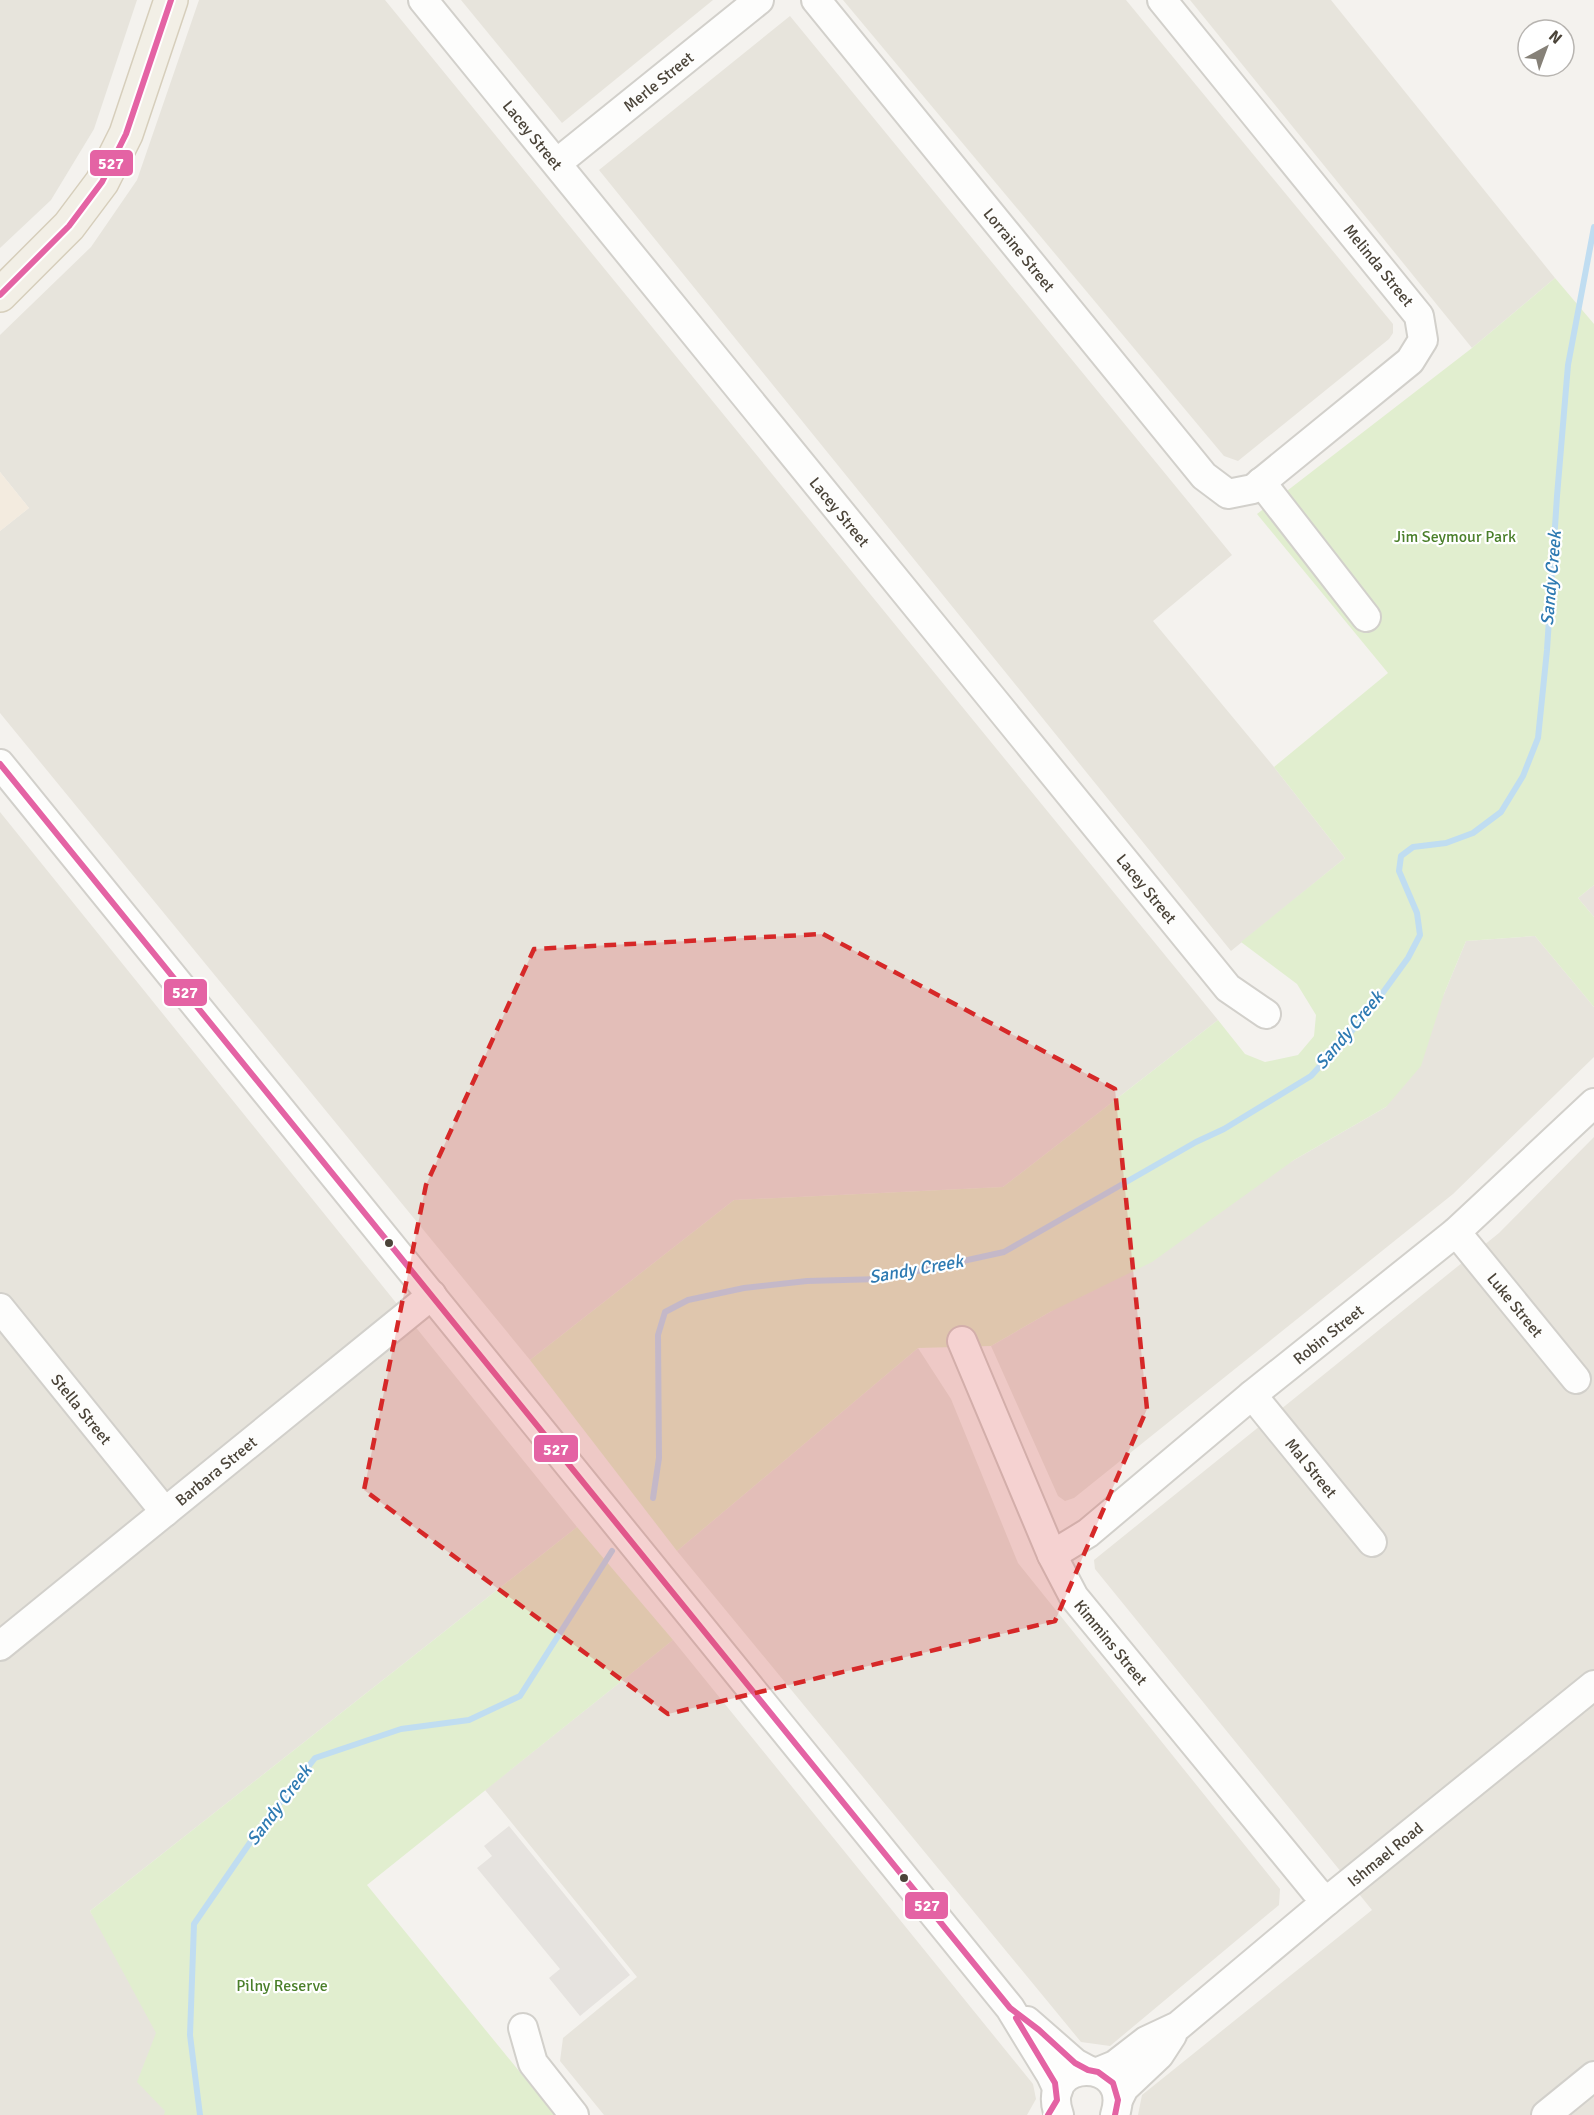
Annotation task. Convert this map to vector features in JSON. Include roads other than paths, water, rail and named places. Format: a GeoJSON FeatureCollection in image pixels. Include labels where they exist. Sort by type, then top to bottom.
{"type":"FeatureCollection","features":[{"type":"Feature","properties":{"kind":"main road"},"geometry":{"type":"LineString","coordinates":[[0,295],[69,226],[102,182],[126,134],[171,0]]}},
{"type":"Feature","properties":{"kind":"street","name":"Lacey Street"},"geometry":{"type":"LineString","coordinates":[[423,0],[1228,988],[1266,1014]]}},
{"type":"Feature","properties":{"kind":"street","name":"Merle Street"},"geometry":{"type":"LineString","coordinates":[[557,163],[759,0]]}},
{"type":"Feature","properties":{"kind":"street","name":"Lorraine Street"},"geometry":{"type":"LineString","coordinates":[[816,0],[1204,476],[1228,494]]}},
{"type":"Feature","properties":{"kind":"street","name":"Melinda Street"},"geometry":{"type":"LineString","coordinates":[[1162,0],[1419,316],[1423,340],[1410,361],[1253,489],[1228,494]]}},
{"type":"Feature","properties":{"kind":"street"},"geometry":{"type":"LineString","coordinates":[[1261,482],[1366,617]]}},
{"type":"Feature","properties":{"kind":"street"},"geometry":{"type":"LineString","coordinates":[[0,764],[138,937],[432,1295],[1010,2008],[1051,2074],[1055,2106]]}},
{"type":"Feature","properties":{"kind":"street","name":"Robin Street"},"geometry":{"type":"LineString","coordinates":[[1052,1555],[1088,1533],[1252,1395],[1456,1233],[1594,1103]]}},
{"type":"Feature","properties":{"kind":"street","name":"Luke Street"},"geometry":{"type":"LineString","coordinates":[[1456,1233],[1576,1379]]}},
{"type":"Feature","properties":{"kind":"street","name":"Barbara Street"},"geometry":{"type":"LineString","coordinates":[[0,1647],[432,1295]]}},
{"type":"Feature","properties":{"kind":"street","name":"Stella Street"},"geometry":{"type":"LineString","coordinates":[[0,1308],[165,1512]]}},
{"type":"Feature","properties":{"kind":"street","name":"Kimmins Street"},"geometry":{"type":"LineString","coordinates":[[963,1341],[1052,1555],[1074,1597],[1315,1890],[1328,1901]]}},
{"type":"Feature","properties":{"kind":"street","name":"Mal Street"},"geometry":{"type":"LineString","coordinates":[[1252,1395],[1372,1542]]}},
{"type":"Feature","properties":{"kind":"street","name":"Ishmael Road"},"geometry":{"type":"LineString","coordinates":[[1055,2106],[1061,2084],[1072,2074],[1115,2065],[1146,2042],[1178,2026],[1594,1685]]}},
{"type":"Feature","properties":{"kind":"street"},"geometry":{"type":"LineString","coordinates":[[1010,2008],[1075,2063],[1113,2083],[1117,2108]]}},
{"type":"Feature","properties":{"kind":"street","name":"Ishmael Road"},"geometry":{"type":"LineString","coordinates":[[1117,2108],[1124,2088],[1159,2055],[1178,2026]]}},
{"type":"Feature","properties":{"kind":"street"},"geometry":{"type":"LineString","coordinates":[[523,2028],[533,2063],[574,2115]]}},
{"type":"Feature","properties":{"kind":"street"},"geometry":{"type":"LineString","coordinates":[[1546,2115],[1594,2076]]}},
{"type":"Feature","properties":{"kind":"waterway","name":"Sandy Creek"},"geometry":{"type":"LineString","coordinates":[[653,1498],[659,1458],[658,1335],[665,1312],[688,1300],[744,1288],[807,1281],[881,1279],[1004,1252],[1196,1142],[1224,1129],[1311,1076],[1368,1013],[1408,958],[1420,935],[1417,913],[1399,871],[1401,856],[1413,847],[1446,843],[1473,833],[1501,812],[1523,776],[1538,738],[1547,650],[1568,365],[1594,227]]}},
{"type":"Feature","properties":{"kind":"waterway","name":"Sandy Creek"},"geometry":{"type":"LineString","coordinates":[[200,2115],[190,2035],[194,1924],[258,1831],[315,1758],[401,1729],[469,1720],[520,1696],[612,1551]]}},
{"type":"Feature","properties":{"kind":"park label","name":"Jim Seymour Park"},"geometry":{"type":"Point","coordinates":[1455,536]}},
{"type":"Feature","properties":{"kind":"park label","name":"Pilny Reserve"},"geometry":{"type":"Point","coordinates":[282,1985]}}]}
